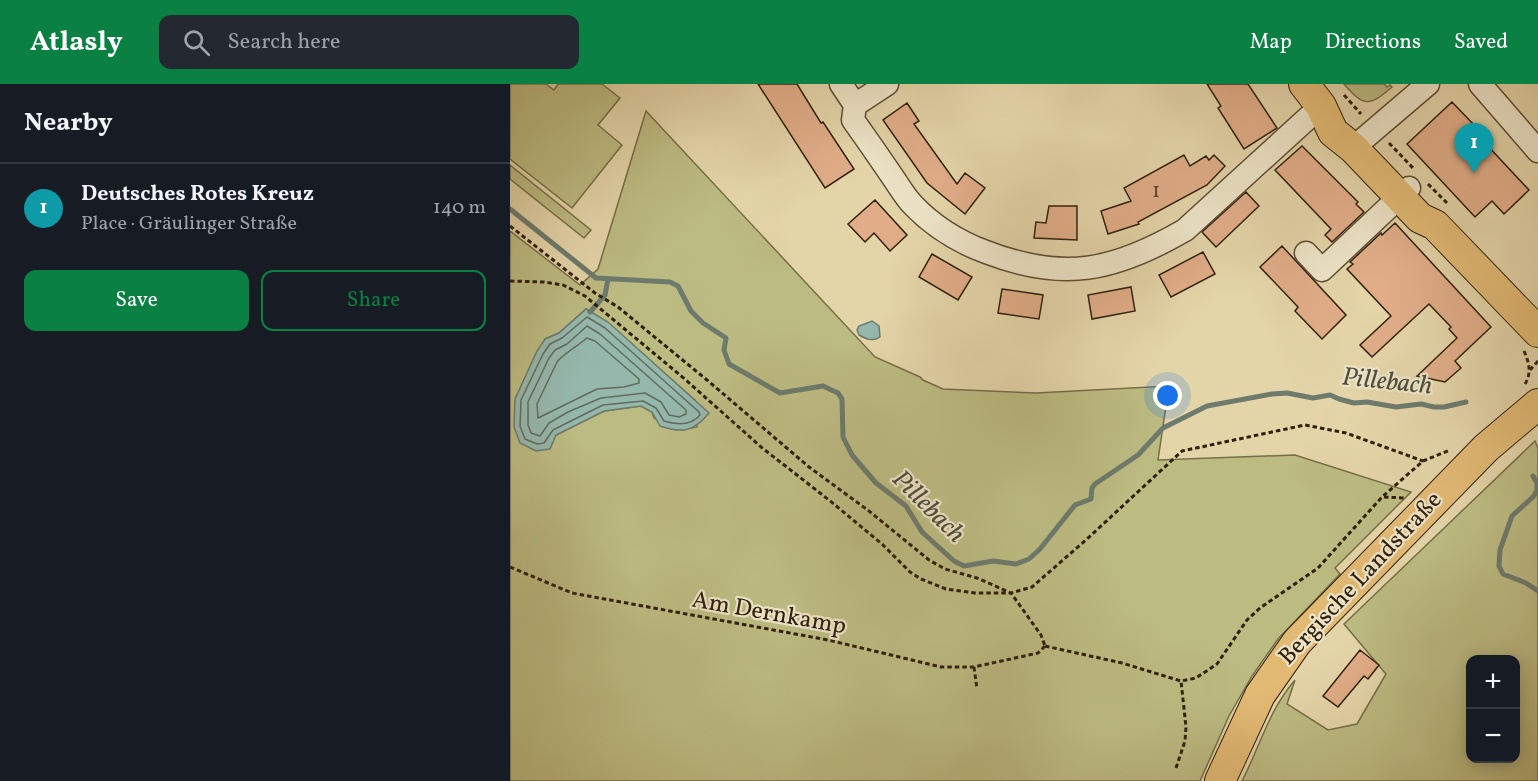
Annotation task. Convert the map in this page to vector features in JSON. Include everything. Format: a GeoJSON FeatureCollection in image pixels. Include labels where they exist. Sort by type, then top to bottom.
{"type":"FeatureCollection","features":[{"type":"Feature","properties":{"kind":"main road"},"geometry":{"type":"LineString","coordinates":[[1322,94],[1338,113],[1355,127],[1404,192],[1431,211],[1435,225],[1538,332]]}},
{"type":"Feature","properties":{"kind":"main road","name":"Bergische Landstraße"},"geometry":{"type":"LineString","coordinates":[[1220,781],[1260,695],[1297,642],[1486,448],[1533,391]]}},
{"type":"Feature","properties":{"kind":"street"},"geometry":{"type":"LineString","coordinates":[[842,84],[855,105],[853,120],[913,205],[934,224],[976,248],[1022,264],[1050,270],[1078,269],[1134,256],[1160,245],[1185,230],[1322,94]]}},
{"type":"Feature","properties":{"kind":"street"},"geometry":{"type":"LineString","coordinates":[[855,105],[887,84]]}},
{"type":"Feature","properties":{"kind":"street"},"geometry":{"type":"LineString","coordinates":[[1360,134],[1428,84]]}},
{"type":"Feature","properties":{"kind":"street"},"geometry":{"type":"LineString","coordinates":[[1480,84],[1538,151]]}},
{"type":"Feature","properties":{"kind":"street"},"geometry":{"type":"LineString","coordinates":[[1306,253],[1322,270],[1404,192]]}},
{"type":"Feature","properties":{"kind":"path"},"geometry":{"type":"LineString","coordinates":[[1322,94],[1355,107]]}},
{"type":"Feature","properties":{"kind":"path"},"geometry":{"type":"LineString","coordinates":[[1355,107],[1360,134]]}},
{"type":"Feature","properties":{"kind":"path"},"geometry":{"type":"LineString","coordinates":[[1350,112],[1355,107]]}},
{"type":"Feature","properties":{"kind":"path"},"geometry":{"type":"LineString","coordinates":[[510,226],[594,293],[618,308],[809,467],[869,511],[929,560],[945,569],[977,578],[1011,593],[1041,635],[1045,646],[1122,663],[1181,681],[1196,678],[1217,664],[1246,620],[1318,568],[1382,497],[1423,461],[1456,447]]}},
{"type":"Feature","properties":{"kind":"path"},"geometry":{"type":"LineString","coordinates":[[510,281],[563,285],[589,300],[686,380],[760,447],[829,500],[921,579],[946,590],[1011,593],[1032,586],[1182,452],[1305,425],[1346,433],[1423,461]]}},
{"type":"Feature","properties":{"kind":"path"},"geometry":{"type":"LineString","coordinates":[[1533,391],[1530,370],[1538,361]]}},
{"type":"Feature","properties":{"kind":"path"},"geometry":{"type":"LineString","coordinates":[[1382,497],[1412,498]]}},
{"type":"Feature","properties":{"kind":"path","name":"Am Dernkamp"},"geometry":{"type":"LineString","coordinates":[[510,567],[572,593],[589,597],[828,640],[941,667],[974,667],[1038,653],[1045,646]]}},
{"type":"Feature","properties":{"kind":"path"},"geometry":{"type":"LineString","coordinates":[[974,667],[977,688]]}},
{"type":"Feature","properties":{"kind":"path"},"geometry":{"type":"LineString","coordinates":[[1176,768],[1185,741],[1186,727],[1181,681]]}},
{"type":"Feature","properties":{"kind":"shaded area"},"geometry":{"type":"Polygon","coordinates":[[[510,84],[546,84],[554,90],[558,84],[602,84],[620,98],[598,125],[622,145],[572,208],[510,159],[510,84]]]}},
{"type":"Feature","properties":{"kind":"shaded area"},"geometry":{"type":"Polygon","coordinates":[[[1344,84],[1384,84],[1392,87],[1378,98],[1367,102],[1357,97],[1344,84]]]}},
{"type":"Feature","properties":{"kind":"shaded area"},"geometry":{"type":"Polygon","coordinates":[[[646,111],[875,357],[943,389],[1036,393],[1169,386],[1158,460],[1295,455],[1411,492],[1335,568],[1340,574],[1278,639],[1252,676],[1229,716],[1200,781],[510,781],[510,231],[580,285],[598,269],[646,111]],[[586,309],[559,333],[545,339],[556,435],[604,411],[641,406],[652,412],[654,418],[681,430],[697,427],[695,400],[608,323],[586,309]]]}},
{"type":"Feature","properties":{"kind":"shaded area"},"geometry":{"type":"Polygon","coordinates":[[[510,165],[591,230],[584,238],[510,179],[510,165]]]}},
{"type":"Feature","properties":{"kind":"shaded area"},"geometry":{"type":"Polygon","coordinates":[[[1535,441],[1538,448],[1538,781],[1242,781],[1278,704],[1295,680],[1287,704],[1328,730],[1357,724],[1386,674],[1344,624],[1535,441]]]}},
{"type":"Feature","properties":{"kind":"water"},"geometry":{"type":"Polygon","coordinates":[[[586,309],[608,322],[709,413],[693,427],[675,430],[660,426],[652,412],[641,406],[604,411],[556,435],[550,449],[536,451],[520,443],[514,427],[515,399],[537,351],[545,339],[559,333],[586,309]]]}},
{"type":"Feature","properties":{"kind":"water"},"geometry":{"type":"Polygon","coordinates":[[[872,321],[879,326],[880,337],[870,339],[859,335],[857,330],[859,326],[872,321]]]}},
{"type":"Feature","properties":{"kind":"building"},"geometry":{"type":"Polygon","coordinates":[[[758,84],[797,84],[854,169],[825,188],[758,84]]]}},
{"type":"Feature","properties":{"kind":"building"},"geometry":{"type":"Polygon","coordinates":[[[1207,84],[1248,84],[1277,128],[1244,149],[1218,108],[1221,106],[1207,84]]]}},
{"type":"Feature","properties":{"kind":"building"},"geometry":{"type":"Polygon","coordinates":[[[1452,102],[1475,126],[1472,129],[1529,190],[1504,214],[1492,201],[1475,217],[1407,144],[1452,102]]]}},
{"type":"Feature","properties":{"kind":"building"},"geometry":{"type":"Polygon","coordinates":[[[907,103],[919,121],[914,124],[957,184],[965,173],[985,188],[965,214],[927,183],[883,120],[907,103]]]}},
{"type":"Feature","properties":{"kind":"building"},"geometry":{"type":"Polygon","coordinates":[[[1302,146],[1358,202],[1356,204],[1364,212],[1332,242],[1325,235],[1331,229],[1275,170],[1302,146]]]}},
{"type":"Feature","properties":{"kind":"building"},"geometry":{"type":"Polygon","coordinates":[[[1184,155],[1190,166],[1206,156],[1209,160],[1214,155],[1225,166],[1207,185],[1138,222],[1139,224],[1108,234],[1101,211],[1131,201],[1124,188],[1184,155]]]}},
{"type":"Feature","properties":{"kind":"building"},"geometry":{"type":"Polygon","coordinates":[[[1246,192],[1259,206],[1216,247],[1202,232],[1246,192]]]}},
{"type":"Feature","properties":{"kind":"building"},"geometry":{"type":"Polygon","coordinates":[[[875,200],[907,235],[890,251],[874,233],[865,242],[848,224],[875,200]]]}},
{"type":"Feature","properties":{"kind":"building"},"geometry":{"type":"Polygon","coordinates":[[[1049,206],[1077,206],[1077,240],[1034,238],[1036,222],[1046,223],[1049,206]]]}},
{"type":"Feature","properties":{"kind":"building"},"geometry":{"type":"Polygon","coordinates":[[[1395,223],[1491,327],[1455,361],[1461,368],[1445,382],[1417,376],[1457,338],[1449,329],[1451,327],[1429,304],[1372,357],[1360,345],[1391,316],[1347,269],[1353,264],[1350,262],[1395,223]]]}},
{"type":"Feature","properties":{"kind":"building"},"geometry":{"type":"Polygon","coordinates":[[[1282,246],[1346,315],[1322,339],[1295,311],[1298,307],[1260,267],[1282,246]]]}},
{"type":"Feature","properties":{"kind":"building"},"geometry":{"type":"Polygon","coordinates":[[[1203,252],[1215,274],[1171,297],[1159,275],[1203,252]]]}},
{"type":"Feature","properties":{"kind":"building"},"geometry":{"type":"Polygon","coordinates":[[[932,254],[972,277],[958,300],[919,277],[932,254]]]}},
{"type":"Feature","properties":{"kind":"building"},"geometry":{"type":"Polygon","coordinates":[[[1131,287],[1135,311],[1092,319],[1088,295],[1131,287]]]}},
{"type":"Feature","properties":{"kind":"building"},"geometry":{"type":"Polygon","coordinates":[[[1002,289],[1043,295],[1039,319],[998,313],[1002,289]]]}},
{"type":"Feature","properties":{"kind":"building"},"geometry":{"type":"Polygon","coordinates":[[[1360,650],[1379,665],[1368,679],[1364,676],[1338,707],[1323,696],[1360,650]]]}},
{"type":"Feature","properties":{"kind":"waterway","name":"Pillebach"},"geometry":{"type":"LineString","coordinates":[[510,209],[596,278],[670,282],[678,286],[691,311],[703,323],[726,338],[724,350],[729,364],[780,393],[823,386],[838,393],[842,399],[843,437],[852,455],[876,483],[906,506],[922,532],[954,561],[964,566],[993,561],[1016,564],[1029,559],[1040,549],[1075,505],[1091,499],[1092,488],[1095,484],[1138,455],[1163,428],[1207,406],[1287,393],[1313,398],[1330,395],[1354,403],[1367,402],[1396,407],[1421,404],[1444,407],[1466,402]]}},
{"type":"Feature","properties":{"kind":"waterway"},"geometry":{"type":"LineString","coordinates":[[590,312],[605,295],[608,279]]}},
{"type":"Feature","properties":{"kind":"waterway","name":"Pillebach"},"geometry":{"type":"LineString","coordinates":[[1533,476],[1537,483],[1537,490],[1534,496],[1512,516],[1500,550],[1499,566],[1503,574],[1526,583],[1538,591]]}},
{"type":"Feature","properties":{"kind":"place","name":"Deutsches Rotes Kreuz"},"geometry":{"type":"Point","coordinates":[1474,173]}}]}
